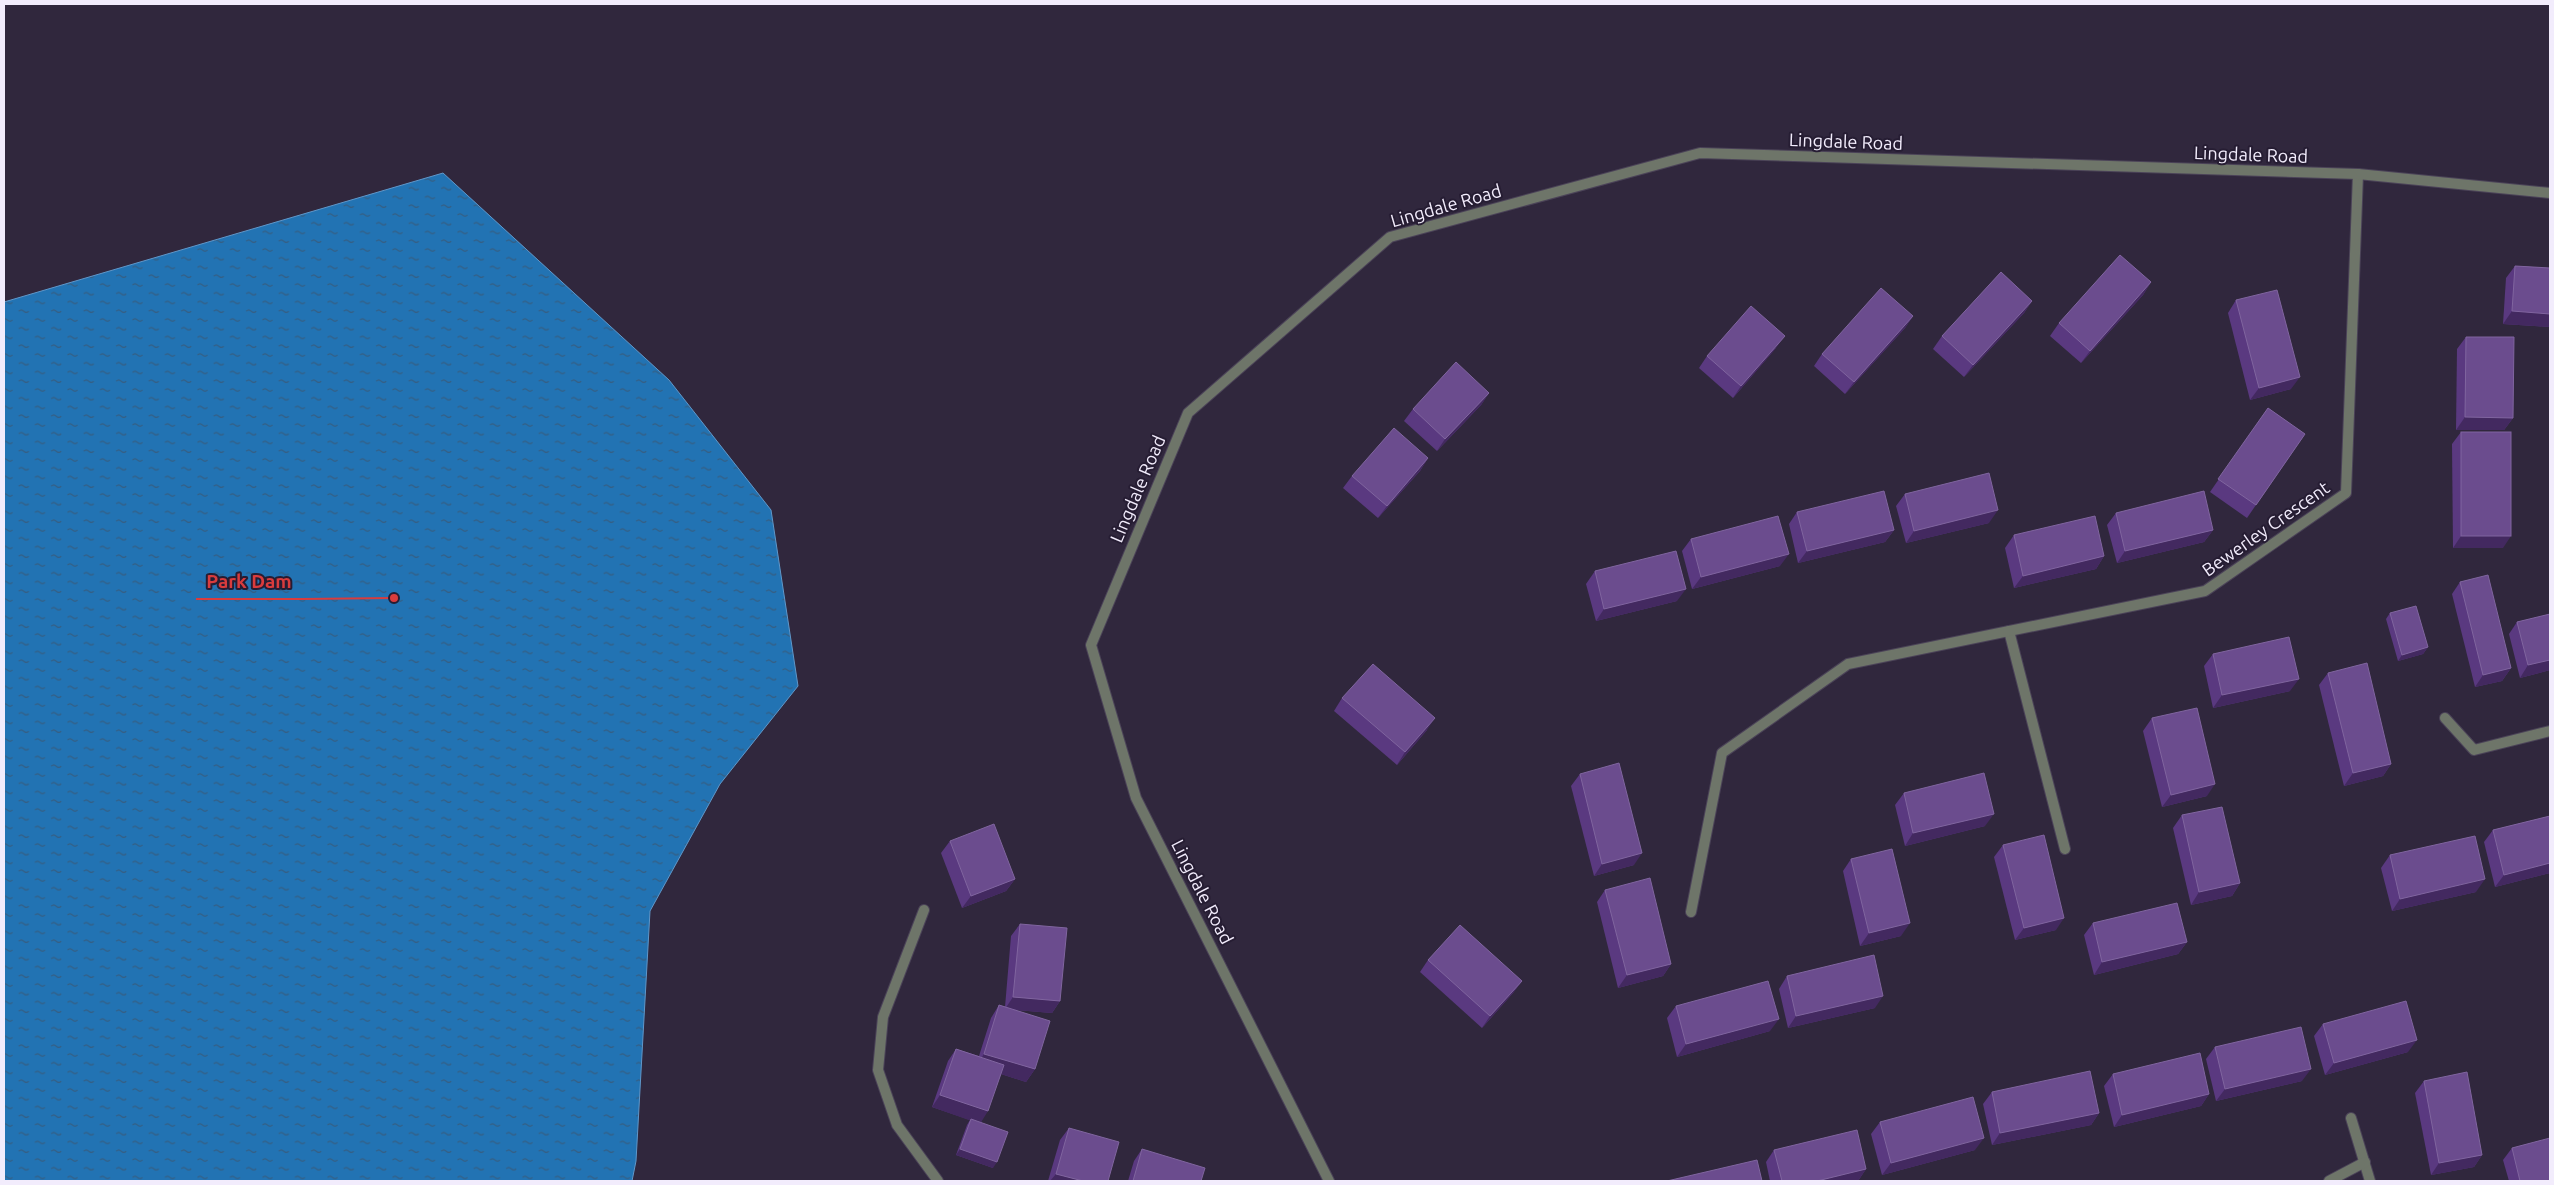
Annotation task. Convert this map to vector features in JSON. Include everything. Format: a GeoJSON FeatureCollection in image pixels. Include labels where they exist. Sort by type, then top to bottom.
{"type":"FeatureCollection","features":[{"type":"Feature","properties":{"kind":"street","name":"Lingdale Road"},"geometry":{"type":"LineString","coordinates":[[1329,1181],[1136,798],[1090,645],[1188,413],[1390,237],[1700,153],[2358,174],[2550,193]]}},
{"type":"Feature","properties":{"kind":"street","name":"Bewerley Crescent"},"geometry":{"type":"LineString","coordinates":[[1691,912],[1722,753],[1848,664],[2205,591],[2346,493],[2358,174]]}},
{"type":"Feature","properties":{"kind":"street"},"geometry":{"type":"LineString","coordinates":[[2009,631],[2065,849]]}},
{"type":"Feature","properties":{"kind":"street"},"geometry":{"type":"LineString","coordinates":[[2445,718],[2474,750],[2550,731]]}},
{"type":"Feature","properties":{"kind":"street"},"geometry":{"type":"LineString","coordinates":[[924,910],[883,1017],[878,1070],[897,1125],[938,1181]]}},
{"type":"Feature","properties":{"kind":"street"},"geometry":{"type":"LineString","coordinates":[[2351,1118],[2370,1181]]}},
{"type":"Feature","properties":{"kind":"street"},"geometry":{"type":"LineString","coordinates":[[2330,1181],[2365,1162]]}},
{"type":"Feature","properties":{"kind":"water"},"geometry":{"type":"Polygon","coordinates":[[[443,173],[669,380],[771,510],[798,686],[720,784],[650,911],[636,1161],[632,1181],[4,1181],[4,302],[443,173]]]}},
{"type":"Feature","properties":{"kind":"building"},"geometry":{"type":"Polygon","coordinates":[[[2120,255],[2151,282],[2090,351],[2059,323],[2120,255]]]}},
{"type":"Feature","properties":{"kind":"building"},"geometry":{"type":"Polygon","coordinates":[[[2515,266],[2550,268],[2550,314],[2512,311],[2515,266]]]}},
{"type":"Feature","properties":{"kind":"building"},"geometry":{"type":"Polygon","coordinates":[[[2001,272],[2032,301],[1973,365],[1942,336],[2001,272]]]}},
{"type":"Feature","properties":{"kind":"building"},"geometry":{"type":"Polygon","coordinates":[[[1881,288],[1913,316],[1854,382],[1822,354],[1881,288]]]}},
{"type":"Feature","properties":{"kind":"building"},"geometry":{"type":"Polygon","coordinates":[[[2277,290],[2300,377],[2259,388],[2236,300],[2277,290]]]}},
{"type":"Feature","properties":{"kind":"building"},"geometry":{"type":"Polygon","coordinates":[[[1751,306],[1785,336],[1741,386],[1707,356],[1751,306]]]}},
{"type":"Feature","properties":{"kind":"building"},"geometry":{"type":"Polygon","coordinates":[[[2466,337],[2514,337],[2513,418],[2465,417],[2466,337]]]}},
{"type":"Feature","properties":{"kind":"building"},"geometry":{"type":"Polygon","coordinates":[[[1456,362],[1489,393],[1445,439],[1413,409],[1456,362]]]}},
{"type":"Feature","properties":{"kind":"building"},"geometry":{"type":"Polygon","coordinates":[[[2268,408],[2305,434],[2256,505],[2218,479],[2268,408]]]}},
{"type":"Feature","properties":{"kind":"building"},"geometry":{"type":"Polygon","coordinates":[[[1394,428],[1428,458],[1387,506],[1352,476],[1394,428]]]}},
{"type":"Feature","properties":{"kind":"building"},"geometry":{"type":"Polygon","coordinates":[[[2461,432],[2511,432],[2511,536],[2461,536],[2461,432]]]}},
{"type":"Feature","properties":{"kind":"building"},"geometry":{"type":"Polygon","coordinates":[[[1989,473],[1998,510],[1914,531],[1905,494],[1989,473]]]}},
{"type":"Feature","properties":{"kind":"building"},"geometry":{"type":"Polygon","coordinates":[[[1884,491],[1894,530],[1807,551],[1797,512],[1884,491]]]}},
{"type":"Feature","properties":{"kind":"building"},"geometry":{"type":"Polygon","coordinates":[[[2204,491],[2213,530],[2125,551],[2116,513],[2204,491]]]}},
{"type":"Feature","properties":{"kind":"building"},"geometry":{"type":"Polygon","coordinates":[[[1778,516],[1789,554],[1701,577],[1691,539],[1778,516]]]}},
{"type":"Feature","properties":{"kind":"building"},"geometry":{"type":"Polygon","coordinates":[[[2095,516],[2104,556],[2023,576],[2014,535],[2095,516]]]}},
{"type":"Feature","properties":{"kind":"building"},"geometry":{"type":"Polygon","coordinates":[[[1676,551],[1686,589],[1604,609],[1595,571],[1676,551]]]}},
{"type":"Feature","properties":{"kind":"building"},"geometry":{"type":"Polygon","coordinates":[[[2488,575],[2511,668],[2483,675],[2460,582],[2488,575]]]}},
{"type":"Feature","properties":{"kind":"building"},"geometry":{"type":"Polygon","coordinates":[[[2416,606],[2428,647],[2402,655],[2390,613],[2416,606]]]}},
{"type":"Feature","properties":{"kind":"building"},"geometry":{"type":"Polygon","coordinates":[[[2550,614],[2550,660],[2528,665],[2517,622],[2550,614]]]}},
{"type":"Feature","properties":{"kind":"building"},"geometry":{"type":"Polygon","coordinates":[[[2289,637],[2299,679],[2222,695],[2213,654],[2289,637]]]}},
{"type":"Feature","properties":{"kind":"building"},"geometry":{"type":"Polygon","coordinates":[[[2367,663],[2391,764],[2353,773],[2328,673],[2367,663]]]}},
{"type":"Feature","properties":{"kind":"building"},"geometry":{"type":"Polygon","coordinates":[[[1373,664],[1435,718],[1405,752],[1342,698],[1373,664]]]}},
{"type":"Feature","properties":{"kind":"building"},"geometry":{"type":"Polygon","coordinates":[[[2197,708],[2215,784],[2171,795],[2152,718],[2197,708]]]}},
{"type":"Feature","properties":{"kind":"building"},"geometry":{"type":"Polygon","coordinates":[[[1619,763],[1642,853],[1602,864],[1580,774],[1619,763]]]}},
{"type":"Feature","properties":{"kind":"building"},"geometry":{"type":"Polygon","coordinates":[[[1984,773],[1994,814],[1913,833],[1904,793],[1984,773]]]}},
{"type":"Feature","properties":{"kind":"building"},"geometry":{"type":"Polygon","coordinates":[[[2222,807],[2240,883],[2199,892],[2182,815],[2222,807]]]}},
{"type":"Feature","properties":{"kind":"building"},"geometry":{"type":"Polygon","coordinates":[[[2550,816],[2550,863],[2504,875],[2493,830],[2550,816]]]}},
{"type":"Feature","properties":{"kind":"building"},"geometry":{"type":"Polygon","coordinates":[[[994,824],[1015,879],[971,896],[950,841],[994,824]]]}},
{"type":"Feature","properties":{"kind":"building"},"geometry":{"type":"Polygon","coordinates":[[[2044,835],[2064,918],[2024,928],[2003,845],[2044,835]]]}},
{"type":"Feature","properties":{"kind":"building"},"geometry":{"type":"Polygon","coordinates":[[[2475,836],[2485,879],[2400,899],[2390,855],[2475,836]]]}},
{"type":"Feature","properties":{"kind":"building"},"geometry":{"type":"Polygon","coordinates":[[[1892,849],[1910,923],[1869,933],[1851,859],[1892,849]]]}},
{"type":"Feature","properties":{"kind":"building"},"geometry":{"type":"Polygon","coordinates":[[[1650,878],[1671,964],[1627,975],[1605,890],[1650,878]]]}},
{"type":"Feature","properties":{"kind":"building"},"geometry":{"type":"Polygon","coordinates":[[[2177,903],[2187,942],[2102,962],[2093,923],[2177,903]]]}},
{"type":"Feature","properties":{"kind":"building"},"geometry":{"type":"Polygon","coordinates":[[[1020,924],[1067,928],[1060,1001],[1013,997],[1020,924]]]}},
{"type":"Feature","properties":{"kind":"building"},"geometry":{"type":"Polygon","coordinates":[[[1460,925],[1522,981],[1490,1016],[1428,960],[1460,925]]]}},
{"type":"Feature","properties":{"kind":"building"},"geometry":{"type":"Polygon","coordinates":[[[1874,955],[1883,996],[1796,1016],[1787,976],[1874,955]]]}},
{"type":"Feature","properties":{"kind":"building"},"geometry":{"type":"Polygon","coordinates":[[[1768,981],[1779,1019],[1686,1044],[1676,1006],[1768,981]]]}},
{"type":"Feature","properties":{"kind":"building"},"geometry":{"type":"Polygon","coordinates":[[[2406,1001],[2417,1040],[2334,1063],[2323,1024],[2406,1001]]]}},
{"type":"Feature","properties":{"kind":"building"},"geometry":{"type":"Polygon","coordinates":[[[999,1005],[1050,1021],[1035,1069],[984,1054],[999,1005]]]}},
{"type":"Feature","properties":{"kind":"building"},"geometry":{"type":"Polygon","coordinates":[[[2301,1027],[2311,1069],[2225,1089],[2215,1047],[2301,1027]]]}},
{"type":"Feature","properties":{"kind":"building"},"geometry":{"type":"Polygon","coordinates":[[[956,1049],[1004,1065],[988,1111],[940,1095],[956,1049]]]}},
{"type":"Feature","properties":{"kind":"building"},"geometry":{"type":"Polygon","coordinates":[[[2200,1053],[2209,1094],[2122,1115],[2113,1074],[2200,1053]]]}},
{"type":"Feature","properties":{"kind":"building"},"geometry":{"type":"Polygon","coordinates":[[[2090,1071],[2099,1113],[2000,1133],[1992,1092],[2090,1071]]]}},
{"type":"Feature","properties":{"kind":"building"},"geometry":{"type":"Polygon","coordinates":[[[2467,1072],[2482,1155],[2439,1163],[2424,1081],[2467,1072]]]}},
{"type":"Feature","properties":{"kind":"building"},"geometry":{"type":"Polygon","coordinates":[[[1973,1097],[1984,1138],[1891,1163],[1880,1122],[1973,1097]]]}},
{"type":"Feature","properties":{"kind":"building"},"geometry":{"type":"Polygon","coordinates":[[[971,1119],[1008,1132],[997,1162],[960,1149],[971,1119]]]}},
{"type":"Feature","properties":{"kind":"building"},"geometry":{"type":"Polygon","coordinates":[[[1069,1128],[1119,1142],[1108,1181],[1083,1181],[1056,1174],[1069,1128]]]}},
{"type":"Feature","properties":{"kind":"building"},"geometry":{"type":"Polygon","coordinates":[[[1857,1130],[1866,1169],[1817,1181],[1782,1181],[1774,1150],[1857,1130]]]}},
{"type":"Feature","properties":{"kind":"building"},"geometry":{"type":"Polygon","coordinates":[[[2550,1138],[2550,1181],[2520,1181],[2512,1148],[2550,1138]]]}},
{"type":"Feature","properties":{"kind":"building"},"geometry":{"type":"Polygon","coordinates":[[[1142,1149],[1205,1168],[1201,1181],[1133,1181],[1142,1149]]]}},
{"type":"Feature","properties":{"kind":"building"},"geometry":{"type":"Polygon","coordinates":[[[1757,1160],[1762,1181],[1667,1181],[1757,1160]]]}},
{"type":"Feature","properties":{"kind":"place","name":"Park Dam"},"geometry":{"type":"Point","coordinates":[394,598]}}]}
